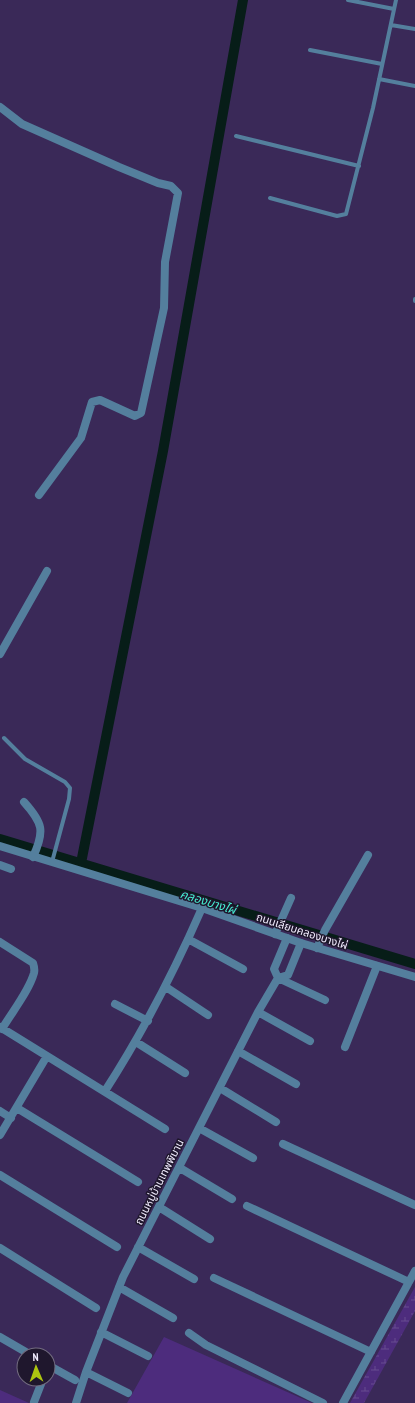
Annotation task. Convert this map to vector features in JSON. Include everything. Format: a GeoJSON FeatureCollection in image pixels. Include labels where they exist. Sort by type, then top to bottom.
{"type":"FeatureCollection","features":[{"type":"Feature","properties":{"kind":"street"},"geometry":{"type":"LineString","coordinates":[[0,107],[22,124],[119,167],[158,183],[171,186],[178,193],[166,262],[164,308],[141,413],[134,416],[100,400],[92,402],[81,438],[39,495]]}},
{"type":"Feature","properties":{"kind":"street"},"geometry":{"type":"LineString","coordinates":[[0,654],[47,571]]}},
{"type":"Feature","properties":{"kind":"street"},"geometry":{"type":"LineString","coordinates":[[24,802],[37,816],[41,824],[41,836],[34,854]]}},
{"type":"Feature","properties":{"kind":"street","name":"ถนนเลียบคลองบางไผ่"},"geometry":{"type":"LineString","coordinates":[[0,846],[53,860],[276,932],[301,943],[318,946],[415,978]]}},
{"type":"Feature","properties":{"kind":"street"},"geometry":{"type":"LineString","coordinates":[[318,946],[325,930],[368,855]]}},
{"type":"Feature","properties":{"kind":"street"},"geometry":{"type":"LineString","coordinates":[[0,865],[10,869]]}},
{"type":"Feature","properties":{"kind":"street"},"geometry":{"type":"LineString","coordinates":[[276,932],[291,898]]}},
{"type":"Feature","properties":{"kind":"street"},"geometry":{"type":"LineString","coordinates":[[106,1091],[136,1042],[166,988],[202,908]]}},
{"type":"Feature","properties":{"kind":"street","name":"ถนนหมู่บ้านเทพพิมาน"},"geometry":{"type":"LineString","coordinates":[[278,978],[274,970],[287,938]]}},
{"type":"Feature","properties":{"kind":"street"},"geometry":{"type":"LineString","coordinates":[[188,939],[243,969]]}},
{"type":"Feature","properties":{"kind":"street"},"geometry":{"type":"LineString","coordinates":[[0,942],[33,963],[34,967],[34,972],[28,984],[1,1028],[106,1091],[165,1129]]}},
{"type":"Feature","properties":{"kind":"street","name":"ถนนหมู่บ้านเทพพิมาน"},"geometry":{"type":"LineString","coordinates":[[76,1403],[101,1332],[119,1287],[138,1247],[180,1168],[258,1012],[278,978],[288,975],[301,943]]}},
{"type":"Feature","properties":{"kind":"street"},"geometry":{"type":"LineString","coordinates":[[345,1047],[377,966]]}},
{"type":"Feature","properties":{"kind":"street"},"geometry":{"type":"LineString","coordinates":[[278,978],[325,1000]]}},
{"type":"Feature","properties":{"kind":"street"},"geometry":{"type":"LineString","coordinates":[[166,988],[208,1015]]}},
{"type":"Feature","properties":{"kind":"street"},"geometry":{"type":"LineString","coordinates":[[116,1004],[148,1021]]}},
{"type":"Feature","properties":{"kind":"street"},"geometry":{"type":"LineString","coordinates":[[258,1012],[310,1041]]}},
{"type":"Feature","properties":{"kind":"street"},"geometry":{"type":"LineString","coordinates":[[136,1042],[185,1073]]}},
{"type":"Feature","properties":{"kind":"street"},"geometry":{"type":"LineString","coordinates":[[238,1051],[296,1084]]}},
{"type":"Feature","properties":{"kind":"street"},"geometry":{"type":"LineString","coordinates":[[0,1135],[47,1056]]}},
{"type":"Feature","properties":{"kind":"street"},"geometry":{"type":"LineString","coordinates":[[220,1088],[276,1122]]}},
{"type":"Feature","properties":{"kind":"street"},"geometry":{"type":"LineString","coordinates":[[17,1108],[138,1182]]}},
{"type":"Feature","properties":{"kind":"street"},"geometry":{"type":"LineString","coordinates":[[0,1111],[11,1118]]}},
{"type":"Feature","properties":{"kind":"street"},"geometry":{"type":"LineString","coordinates":[[199,1128],[253,1158]]}},
{"type":"Feature","properties":{"kind":"street"},"geometry":{"type":"LineString","coordinates":[[283,1144],[415,1205]]}},
{"type":"Feature","properties":{"kind":"street"},"geometry":{"type":"LineString","coordinates":[[180,1168],[232,1199]]}},
{"type":"Feature","properties":{"kind":"street"},"geometry":{"type":"LineString","coordinates":[[0,1175],[117,1247]]}},
{"type":"Feature","properties":{"kind":"street"},"geometry":{"type":"LineString","coordinates":[[247,1206],[409,1282]]}},
{"type":"Feature","properties":{"kind":"street"},"geometry":{"type":"LineString","coordinates":[[159,1207],[210,1239]]}},
{"type":"Feature","properties":{"kind":"street"},"geometry":{"type":"LineString","coordinates":[[138,1247],[194,1279]]}},
{"type":"Feature","properties":{"kind":"street"},"geometry":{"type":"LineString","coordinates":[[1,1251],[96,1308]]}},
{"type":"Feature","properties":{"kind":"street"},"geometry":{"type":"LineString","coordinates":[[343,1403],[415,1271]]}},
{"type":"Feature","properties":{"kind":"street"},"geometry":{"type":"LineString","coordinates":[[214,1278],[371,1352]]}},
{"type":"Feature","properties":{"kind":"street"},"geometry":{"type":"LineString","coordinates":[[119,1287],[173,1318]]}},
{"type":"Feature","properties":{"kind":"street"},"geometry":{"type":"LineString","coordinates":[[101,1332],[148,1356]]}},
{"type":"Feature","properties":{"kind":"street"},"geometry":{"type":"LineString","coordinates":[[189,1333],[206,1345],[323,1403]]}},
{"type":"Feature","properties":{"kind":"street"},"geometry":{"type":"LineString","coordinates":[[0,1337],[17,1347]]}},
{"type":"Feature","properties":{"kind":"street"},"geometry":{"type":"LineString","coordinates":[[56,1369],[75,1380]]}},
{"type":"Feature","properties":{"kind":"street"},"geometry":{"type":"LineString","coordinates":[[86,1372],[128,1393]]}},
{"type":"Feature","properties":{"kind":"street"},"geometry":{"type":"LineString","coordinates":[[34,1402],[40,1387]]}},
{"type":"Feature","properties":{"kind":"lane"},"geometry":{"type":"LineString","coordinates":[[348,0],[394,9]]}},
{"type":"Feature","properties":{"kind":"lane"},"geometry":{"type":"LineString","coordinates":[[270,198],[337,216],[343,216],[346,214],[359,166],[396,0]]}},
{"type":"Feature","properties":{"kind":"lane"},"geometry":{"type":"LineString","coordinates":[[391,25],[415,30]]}},
{"type":"Feature","properties":{"kind":"lane"},"geometry":{"type":"LineString","coordinates":[[310,50],[382,64]]}},
{"type":"Feature","properties":{"kind":"lane"},"geometry":{"type":"LineString","coordinates":[[379,79],[415,86]]}},
{"type":"Feature","properties":{"kind":"lane"},"geometry":{"type":"LineString","coordinates":[[236,136],[359,166]]}},
{"type":"Feature","properties":{"kind":"lane"},"geometry":{"type":"LineString","coordinates":[[4,738],[25,759],[65,782],[70,788],[69,799],[53,860]]}},
{"type":"Feature","properties":{"kind":"green space"},"geometry":{"type":"Polygon","coordinates":[[[415,1287],[415,1311],[364,1403],[350,1403],[415,1287]]]}},
{"type":"Feature","properties":{"kind":"green space"},"geometry":{"type":"Polygon","coordinates":[[[164,1337],[312,1403],[127,1403],[164,1337]]]}},
{"type":"Feature","properties":{"kind":"green space"},"geometry":{"type":"Polygon","coordinates":[[[0,1390],[29,1403],[0,1403],[0,1390]]]}},
{"type":"Feature","properties":{"kind":"waterway"},"geometry":{"type":"LineString","coordinates":[[81,863],[163,451],[243,0]]}},
{"type":"Feature","properties":{"kind":"waterway","name":"คลองบางไผ่"},"geometry":{"type":"LineString","coordinates":[[0,839],[415,964]]}}]}
